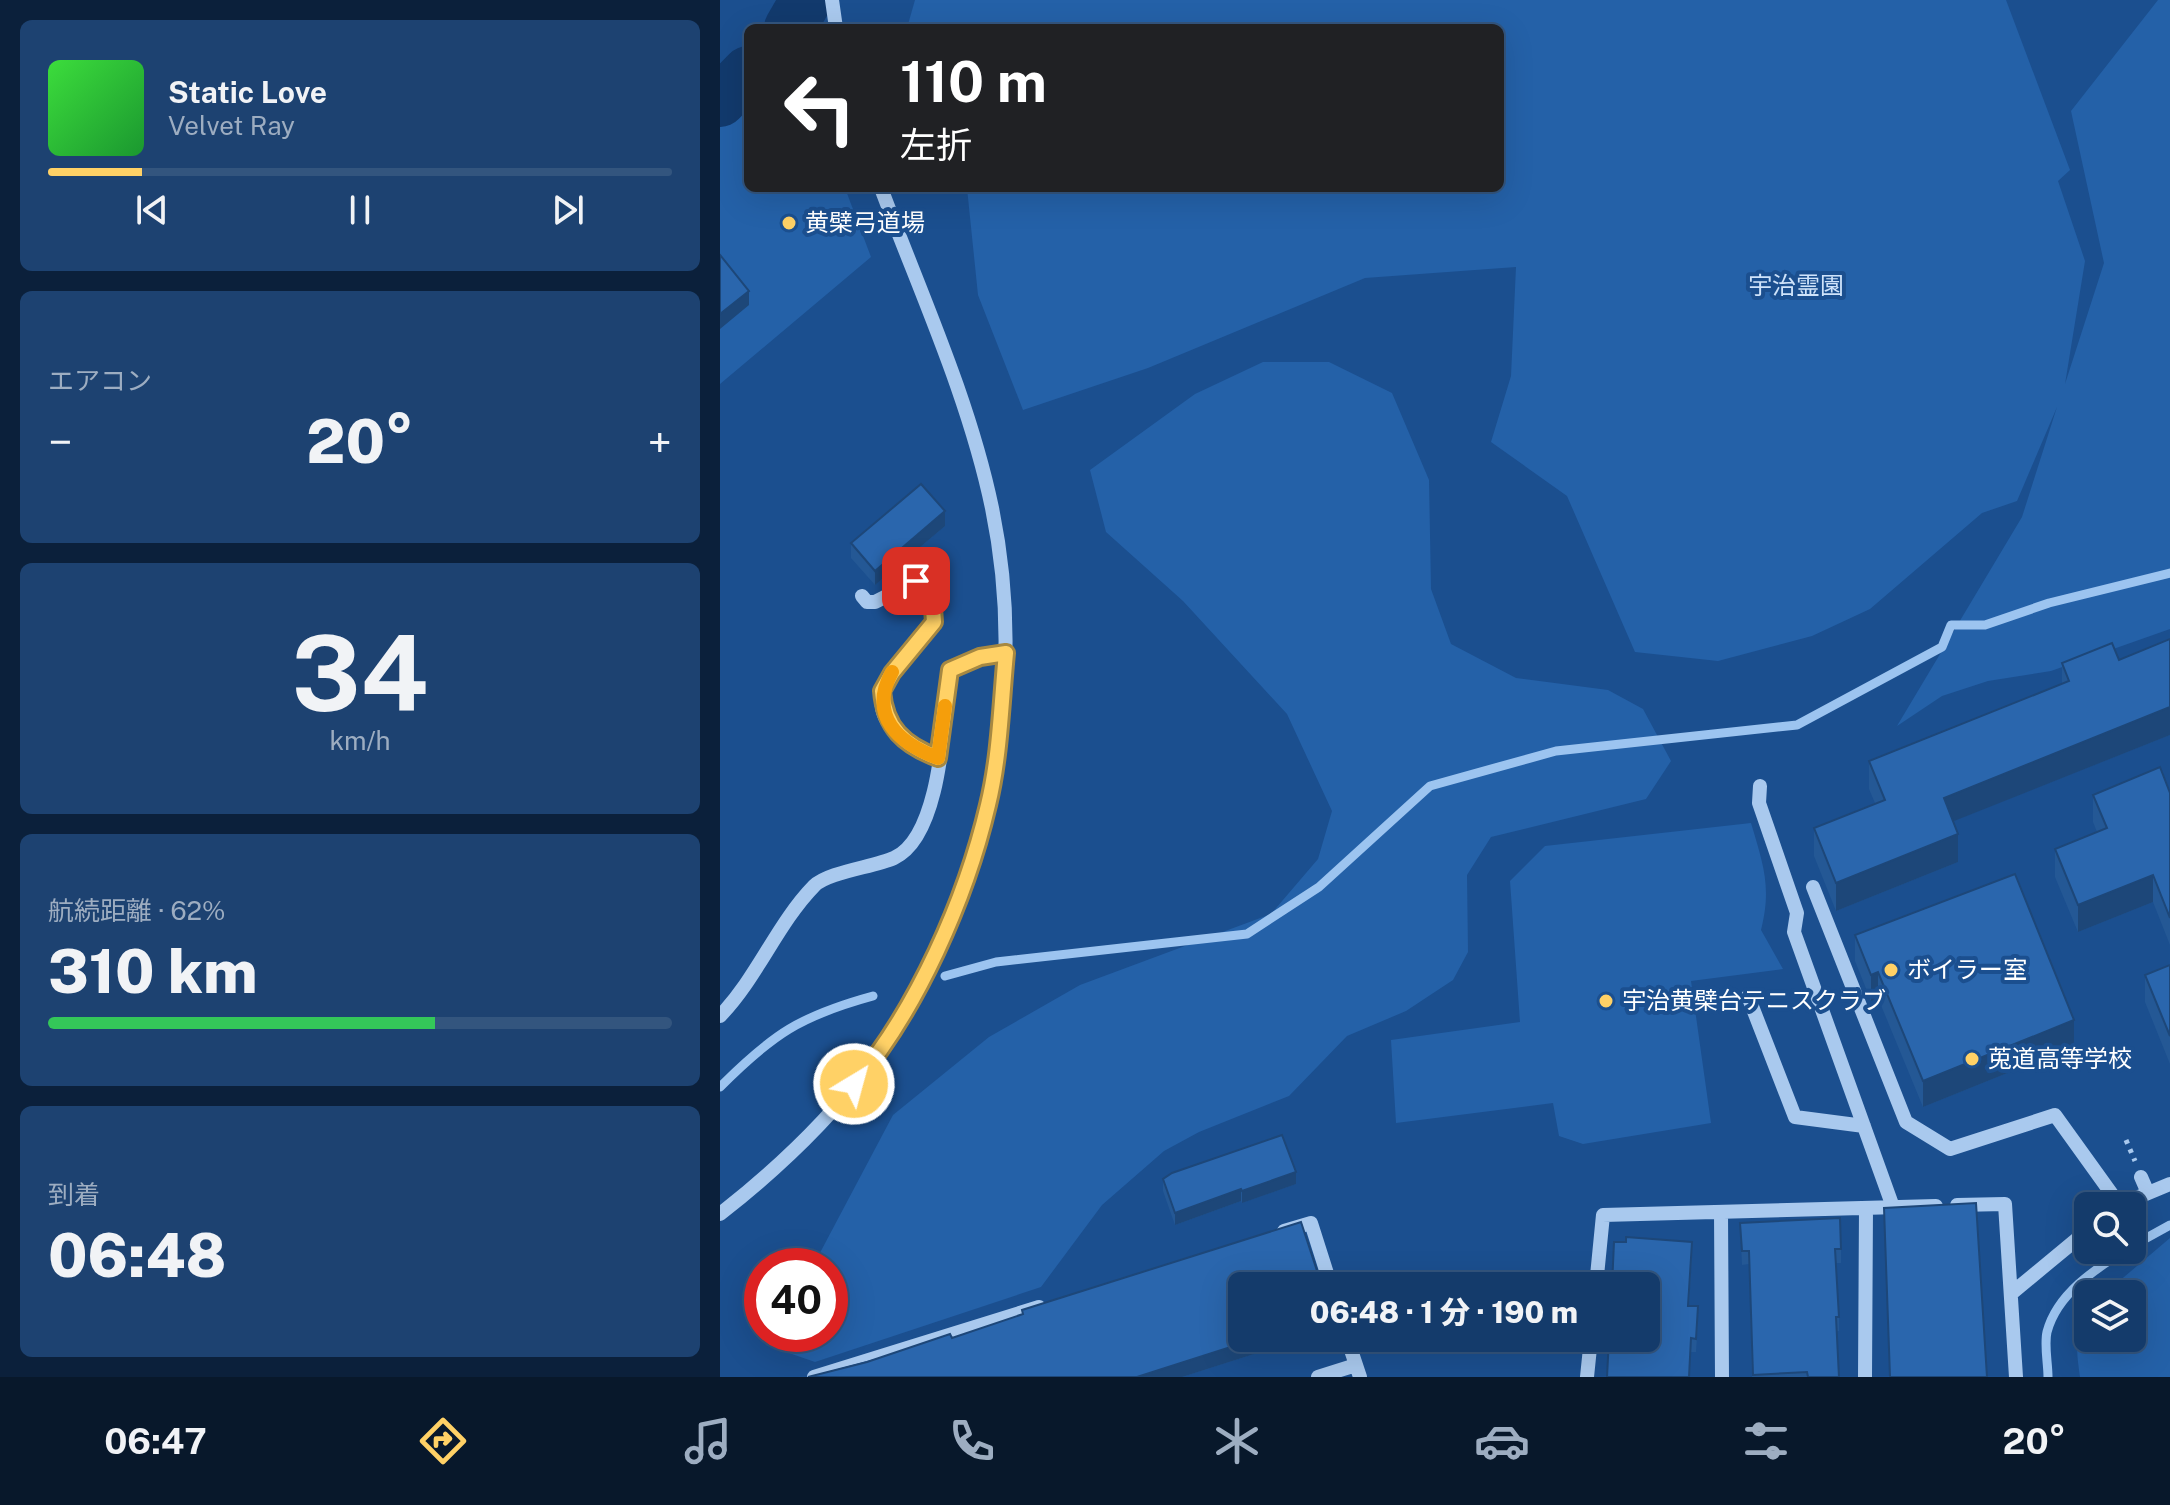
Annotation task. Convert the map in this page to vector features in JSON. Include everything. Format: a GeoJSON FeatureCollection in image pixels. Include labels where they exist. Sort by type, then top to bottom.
{"type":"FeatureCollection","features":[{"type":"Feature","properties":{"kind":"street"},"geometry":{"type":"LineString","coordinates":[[720,1214],[757,1184],[821,1122],[871,1064],[905,1010],[941,940],[966,881],[988,805],[1006,653],[1001,569],[992,507],[969,424],[882,192]]}},
{"type":"Feature","properties":{"kind":"street"},"geometry":{"type":"LineString","coordinates":[[862,596],[867,602],[875,602],[916,581],[932,595],[934,622],[892,673],[882,691],[884,710],[900,738],[913,748],[938,758]]}},
{"type":"Feature","properties":{"kind":"street"},"geometry":{"type":"LineString","coordinates":[[720,1016],[816,884],[892,859],[913,843],[924,827],[938,758],[950,670],[980,657],[1006,653]]}},
{"type":"Feature","properties":{"kind":"street"},"geometry":{"type":"LineString","coordinates":[[1760,786],[1759,803],[1797,913],[1794,932],[1893,1207]]}},
{"type":"Feature","properties":{"kind":"street"},"geometry":{"type":"LineString","coordinates":[[1813,887],[1906,1122],[1950,1149],[2055,1115],[2109,1192]]}},
{"type":"Feature","properties":{"kind":"street"},"geometry":{"type":"LineString","coordinates":[[1748,996],[1795,1117],[1864,1126]]}},
{"type":"Feature","properties":{"kind":"street"},"geometry":{"type":"LineString","coordinates":[[2141,1177],[2148,1193],[2170,1184]]}},
{"type":"Feature","properties":{"kind":"street"},"geometry":{"type":"LineString","coordinates":[[1597,1272],[1603,1215],[2005,1204],[2016,1377]]}},
{"type":"Feature","properties":{"kind":"street"},"geometry":{"type":"LineString","coordinates":[[1865,1377],[1866,1208]]}},
{"type":"Feature","properties":{"kind":"street"},"geometry":{"type":"LineString","coordinates":[[1721,1212],[1722,1377]]}},
{"type":"Feature","properties":{"kind":"street"},"geometry":{"type":"LineString","coordinates":[[1266,1237],[1311,1223],[1327,1272]]}},
{"type":"Feature","properties":{"kind":"street"},"geometry":{"type":"LineString","coordinates":[[2013,1292],[2074,1242]]}},
{"type":"Feature","properties":{"kind":"street"},"geometry":{"type":"LineString","coordinates":[[814,1377],[1055,1302]]}},
{"type":"Feature","properties":{"kind":"street"},"geometry":{"type":"LineString","coordinates":[[1318,1377],[1358,1371],[1352,1352]]}},
{"type":"Feature","properties":{"kind":"street"},"geometry":{"type":"LineString","coordinates":[[1587,1377],[1590,1352]]}},
{"type":"Feature","properties":{"kind":"green space","name":"宇治霊園"},"geometry":{"type":"Polygon","coordinates":[[[915,0],[2006,0],[2070,170],[2058,181],[2085,261],[2065,384],[2104,263],[2071,111],[2158,0],[2170,0],[2170,629],[2051,671],[1988,681],[1942,696],[1897,726],[2022,517],[2057,407],[2017,501],[1982,513],[1870,609],[1812,636],[1718,661],[1635,652],[1567,496],[1491,442],[1511,376],[1516,267],[1365,278],[1148,368],[1023,410],[978,295],[967,192],[1504,192],[1504,24],[908,24],[915,0]]]}},
{"type":"Feature","properties":{"kind":"green space","name":"黄檗弓道場"},"geometry":{"type":"Polygon","coordinates":[[[744,85],[744,192],[847,192],[871,257],[720,384],[720,112],[744,85]]]}},
{"type":"Feature","properties":{"kind":"green space"},"geometry":{"type":"Polygon","coordinates":[[[1263,362],[1329,362],[1392,393],[1429,480],[1431,589],[1451,644],[1516,678],[1608,690],[1643,709],[1671,761],[1646,799],[1491,837],[1467,875],[1468,952],[1453,980],[1406,1011],[1347,1036],[1289,1096],[1199,1132],[1164,1151],[1102,1205],[1041,1287],[848,1351],[848,1248],[823,1248],[893,1115],[989,1037],[1080,985],[1271,914],[1318,859],[1332,811],[1287,714],[1183,601],[1106,532],[1090,470],[1195,394],[1263,362]]]}},
{"type":"Feature","properties":{"kind":"green space","name":"宇治黄檗台テニスクラブ"},"geometry":{"type":"Polygon","coordinates":[[[1751,823],[1766,888],[1761,930],[1783,969],[1691,981],[1711,1123],[1583,1144],[1559,1136],[1553,1103],[1396,1123],[1391,1040],[1520,1022],[1510,881],[1545,846],[1751,823]]]}},
{"type":"Feature","properties":{"kind":"green space"},"geometry":{"type":"Polygon","coordinates":[[[2170,1238],[2170,1377],[2080,1377],[2077,1352],[2146,1352],[2146,1280],[2120,1280],[2139,1264],[2146,1264],[2146,1258],[2170,1238]]]}},
{"type":"Feature","properties":{"kind":"green space"},"geometry":{"type":"Polygon","coordinates":[[[786,1352],[845,1352],[815,1362],[786,1352]]]}},
{"type":"Feature","properties":{"kind":"building"},"geometry":{"type":"Polygon","coordinates":[[[720,255],[749,291],[720,314],[720,255]]]}},
{"type":"Feature","properties":{"kind":"building"},"geometry":{"type":"Polygon","coordinates":[[[921,484],[945,511],[875,571],[851,543],[921,484]]]}},
{"type":"Feature","properties":{"kind":"building"},"geometry":{"type":"Polygon","coordinates":[[[2170,639],[2170,707],[1944,798],[1958,834],[1836,883],[1814,828],[1885,800],[1869,761],[2069,681],[2062,663],[2112,643],[2119,660],[2170,639]]]}},
{"type":"Feature","properties":{"kind":"building"},"geometry":{"type":"Polygon","coordinates":[[[2160,767],[2170,793],[2170,918],[2153,875],[2078,905],[2055,849],[2107,828],[2093,795],[2160,767]]]}},
{"type":"Feature","properties":{"kind":"building"},"geometry":{"type":"Polygon","coordinates":[[[2015,874],[2074,1020],[1923,1081],[1878,972],[1871,975],[1855,935],[2015,874]]]}},
{"type":"Feature","properties":{"kind":"building"},"geometry":{"type":"Polygon","coordinates":[[[2170,965],[2170,1036],[2145,975],[2170,965]]]}},
{"type":"Feature","properties":{"kind":"building"},"geometry":{"type":"Polygon","coordinates":[[[1282,1135],[1296,1172],[1175,1213],[1163,1179],[1172,1173],[1282,1135]]]}},
{"type":"Feature","properties":{"kind":"building"},"geometry":{"type":"Polygon","coordinates":[[[1976,1203],[1987,1377],[1890,1377],[1884,1208],[1976,1203]]]}},
{"type":"Feature","properties":{"kind":"building"},"geometry":{"type":"Polygon","coordinates":[[[1840,1218],[1841,1249],[1835,1249],[1839,1377],[1808,1377],[1807,1372],[1753,1375],[1749,1251],[1742,1251],[1740,1223],[1840,1218]]]}},
{"type":"Feature","properties":{"kind":"building"},"geometry":{"type":"Polygon","coordinates":[[[1301,1222],[1317,1272],[1228,1272],[1228,1348],[1137,1377],[808,1377],[867,1362],[950,1334],[952,1338],[1023,1314],[1022,1310],[1301,1222]]]}},
{"type":"Feature","properties":{"kind":"building"},"geometry":{"type":"Polygon","coordinates":[[[1626,1237],[1692,1242],[1688,1306],[1698,1306],[1696,1339],[1691,1338],[1689,1377],[1607,1377],[1608,1352],[1660,1352],[1660,1272],[1613,1272],[1614,1242],[1626,1242],[1626,1237]]]}},
{"type":"Feature","properties":{"kind":"waterway"},"geometry":{"type":"LineString","coordinates":[[792,24],[806,0]]}},
{"type":"Feature","properties":{"kind":"waterway"},"geometry":{"type":"LineString","coordinates":[[720,101],[744,76]]}},
{"type":"Feature","properties":{"kind":"waterway"},"geometry":{"type":"LineString","coordinates":[[945,976],[996,962],[1247,934],[1319,887],[1430,786],[1556,751],[1797,725],[1942,647],[1951,625],[1985,625],[2049,603],[2170,573]]}},
{"type":"Feature","properties":{"kind":"waterway"},"geometry":{"type":"LineString","coordinates":[[720,1087],[756,1053],[789,1029],[826,1011],[873,996]]}},
{"type":"Feature","properties":{"kind":"waterway"},"geometry":{"type":"LineString","coordinates":[[2146,1238],[2170,1225]]}},
{"type":"Feature","properties":{"kind":"waterway"},"geometry":{"type":"LineString","coordinates":[[2048,1377],[2046,1337],[2052,1318],[2068,1294],[2105,1264]]}},
{"type":"Feature","properties":{"kind":"slow traffic"},"geometry":{"type":"LineString","coordinates":[[892,672],[882,691],[884,710],[890,725],[913,748],[938,758],[945,706]]}},
{"type":"Feature","properties":{"kind":"place","name":"黄檗弓道場"},"geometry":{"type":"Point","coordinates":[789,223]}},
{"type":"Feature","properties":{"kind":"place","name":"ボイラー室"},"geometry":{"type":"Point","coordinates":[1891,970]}},
{"type":"Feature","properties":{"kind":"place","name":"宇治黄檗台テニスクラブ"},"geometry":{"type":"Point","coordinates":[1606,1001]}},
{"type":"Feature","properties":{"kind":"place","name":"莵道高等学校"},"geometry":{"type":"Point","coordinates":[1972,1059]}},
{"type":"Feature","properties":{"kind":"route"},"geometry":{"type":"LineString","coordinates":[[854,1084],[871,1064],[905,1010],[941,940],[966,881],[988,805],[997,752],[1006,653],[980,657],[950,670],[938,758],[913,748],[890,725],[884,710],[882,691],[892,673],[934,622],[932,595],[916,581]]}}]}
